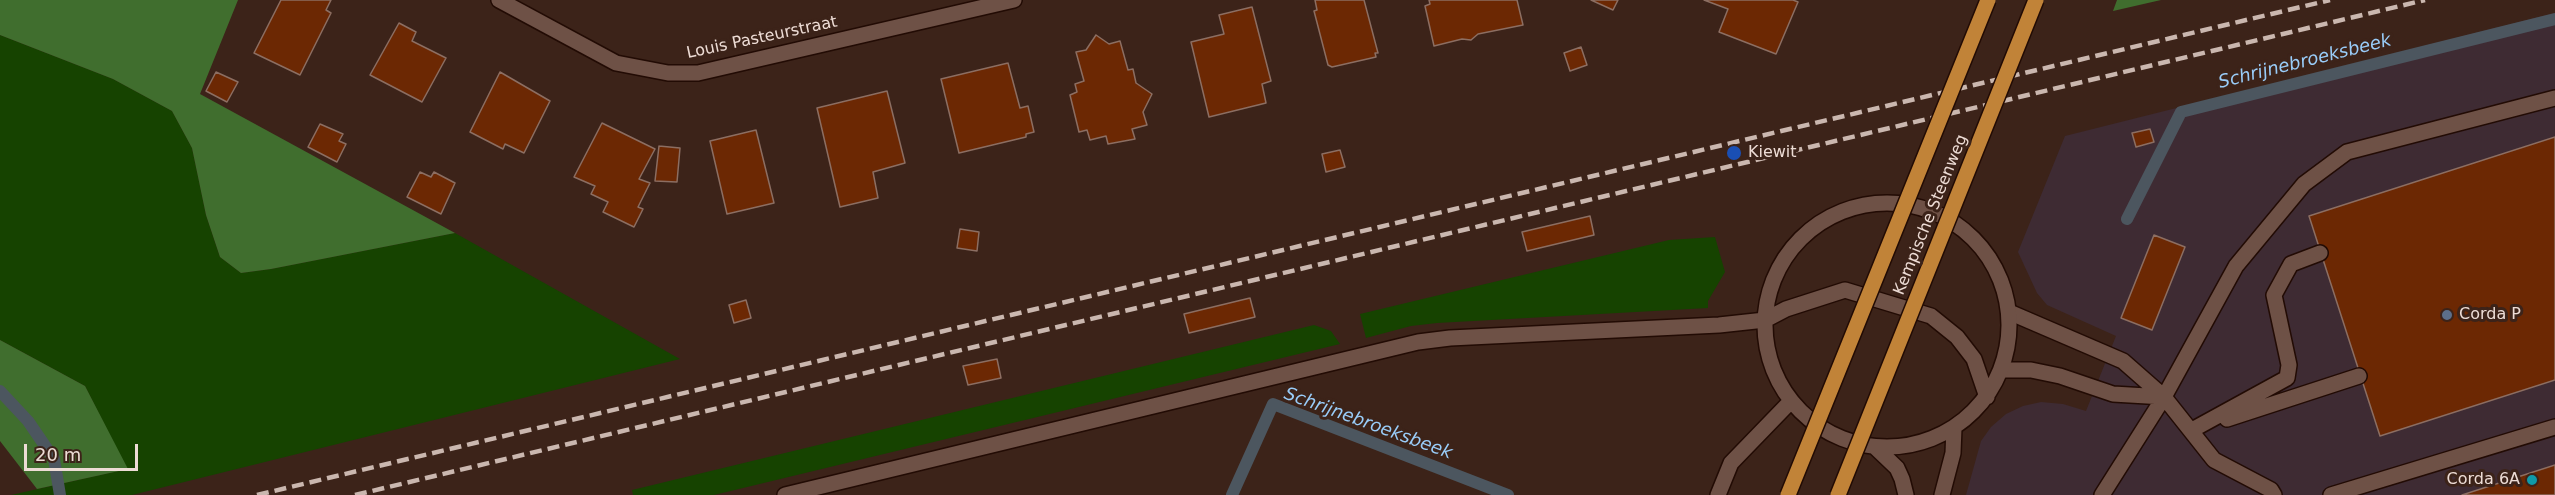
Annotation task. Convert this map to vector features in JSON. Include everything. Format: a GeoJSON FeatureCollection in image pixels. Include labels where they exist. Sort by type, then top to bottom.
{"type":"FeatureCollection","features":[{"type":"Feature","properties":{"kind":"main road","name":"Kempische Steenweg"},"geometry":{"type":"LineString","coordinates":[[1788,495],[1988,0]]}},
{"type":"Feature","properties":{"kind":"main road","name":"Kempische Steenweg"},"geometry":{"type":"LineString","coordinates":[[1838,495],[2036,0]]}},
{"type":"Feature","properties":{"kind":"street","name":"Louis Pasteurstraat"},"geometry":{"type":"LineString","coordinates":[[499,0],[616,63],[668,73],[698,73],[974,5],[1014,0]]}},
{"type":"Feature","properties":{"kind":"street"},"geometry":{"type":"LineString","coordinates":[[2102,495],[2164,397],[2236,266],[2304,184],[2346,152],[2555,98]]}},
{"type":"Feature","properties":{"kind":"street"},"geometry":{"type":"LineString","coordinates":[[1891,203],[1919,207],[1946,217],[1976,241],[1996,267],[2009,312],[2009,341],[2002,369],[1987,397],[1954,428],[1930,440],[1913,444],[1875,447],[1837,437],[1810,420],[1791,401],[1772,368],[1768,352],[1765,320],[1772,283],[1786,257],[1816,225],[1854,207],[1891,203]]}},
{"type":"Feature","properties":{"kind":"street"},"geometry":{"type":"LineString","coordinates":[[2192,430],[2287,378],[2289,365],[2274,295],[2291,264],[2320,253]]}},
{"type":"Feature","properties":{"kind":"street"},"geometry":{"type":"LineString","coordinates":[[785,495],[1418,342],[1450,338],[1719,325],[1765,320],[1786,309],[1845,290],[1931,316],[1956,337],[1974,359],[1987,397]]}},
{"type":"Feature","properties":{"kind":"street"},"geometry":{"type":"LineString","coordinates":[[2009,312],[2123,361],[2164,397],[2214,460],[2271,490],[2274,495]]}},
{"type":"Feature","properties":{"kind":"street"},"geometry":{"type":"LineString","coordinates":[[2002,369],[2031,370],[2060,376],[2113,394],[2164,397]]}},
{"type":"Feature","properties":{"kind":"street"},"geometry":{"type":"LineString","coordinates":[[2192,430],[2359,376]]}},
{"type":"Feature","properties":{"kind":"street"},"geometry":{"type":"LineString","coordinates":[[1718,495],[1731,463],[1791,401]]}},
{"type":"Feature","properties":{"kind":"street"},"geometry":{"type":"LineString","coordinates":[[2331,495],[2555,427]]}},
{"type":"Feature","properties":{"kind":"street"},"geometry":{"type":"LineString","coordinates":[[1942,495],[1953,453],[1954,428]]}},
{"type":"Feature","properties":{"kind":"street"},"geometry":{"type":"LineString","coordinates":[[1875,447],[1897,468],[1906,495]]}},
{"type":"Feature","properties":{"kind":"shaded area"},"geometry":{"type":"Polygon","coordinates":[[[2555,13],[2555,495],[1966,495],[1981,441],[1991,427],[2006,414],[2023,406],[2041,402],[2063,404],[2086,411],[2116,336],[2047,305],[2037,293],[2018,252],[2065,136],[2555,13]]]}},
{"type":"Feature","properties":{"kind":"green space"},"geometry":{"type":"Polygon","coordinates":[[[0,0],[238,0],[200,94],[455,233],[241,273],[220,257],[206,215],[192,148],[172,111],[113,79],[0,35],[0,0]]]}},
{"type":"Feature","properties":{"kind":"green space"},"geometry":{"type":"Polygon","coordinates":[[[2117,0],[2161,0],[2113,11],[2117,0]]]}},
{"type":"Feature","properties":{"kind":"green space"},"geometry":{"type":"Polygon","coordinates":[[[0,35],[113,79],[172,111],[192,148],[206,215],[220,257],[241,273],[455,233],[680,359],[132,495],[11,495],[127,469],[85,386],[0,340],[0,35]]]}},
{"type":"Feature","properties":{"kind":"green space"},"geometry":{"type":"Polygon","coordinates":[[[1715,237],[1725,272],[1708,301],[1708,308],[1437,323],[1411,326],[1366,338],[1360,314],[1669,240],[1715,237]]]}},
{"type":"Feature","properties":{"kind":"green space"},"geometry":{"type":"Polygon","coordinates":[[[1314,325],[1331,331],[1340,344],[714,495],[633,495],[632,490],[1314,325]]]}},
{"type":"Feature","properties":{"kind":"green space"},"geometry":{"type":"Polygon","coordinates":[[[0,340],[85,386],[128,469],[37,489],[0,441],[0,340]]]}},
{"type":"Feature","properties":{"kind":"building"},"geometry":{"type":"Polygon","coordinates":[[[281,0],[331,0],[326,10],[331,13],[300,75],[254,53],[281,0]]]}},
{"type":"Feature","properties":{"kind":"building"},"geometry":{"type":"Polygon","coordinates":[[[1315,0],[1364,0],[1378,53],[1375,53],[1376,57],[1332,67],[1328,65],[1314,11],[1317,10],[1315,0]]]}},
{"type":"Feature","properties":{"kind":"building"},"geometry":{"type":"Polygon","coordinates":[[[1429,0],[1517,0],[1523,25],[1478,34],[1471,40],[1462,39],[1434,46],[1425,6],[1430,4],[1429,0]]]}},
{"type":"Feature","properties":{"kind":"building"},"geometry":{"type":"Polygon","coordinates":[[[1591,0],[1618,0],[1613,10],[1591,0]]]}},
{"type":"Feature","properties":{"kind":"building"},"geometry":{"type":"Polygon","coordinates":[[[1704,0],[1793,0],[1798,2],[1776,54],[1719,32],[1728,9],[1704,0]]]}},
{"type":"Feature","properties":{"kind":"building"},"geometry":{"type":"Polygon","coordinates":[[[1252,7],[1271,81],[1262,84],[1266,103],[1209,117],[1191,42],[1224,34],[1219,15],[1252,7]]]}},
{"type":"Feature","properties":{"kind":"building"},"geometry":{"type":"Polygon","coordinates":[[[399,23],[416,32],[412,41],[446,58],[422,102],[370,75],[399,23]]]}},
{"type":"Feature","properties":{"kind":"building"},"geometry":{"type":"Polygon","coordinates":[[[1096,35],[1109,44],[1120,41],[1128,70],[1133,69],[1136,83],[1152,94],[1143,112],[1147,125],[1132,129],[1135,139],[1108,144],[1106,136],[1090,140],[1087,130],[1079,132],[1070,95],[1077,92],[1075,84],[1084,81],[1076,52],[1086,50],[1096,35]]]}},
{"type":"Feature","properties":{"kind":"building"},"geometry":{"type":"Polygon","coordinates":[[[1581,47],[1587,65],[1570,71],[1564,53],[1581,47]]]}},
{"type":"Feature","properties":{"kind":"building"},"geometry":{"type":"Polygon","coordinates":[[[1008,63],[1020,108],[1028,106],[1034,132],[1026,134],[1026,137],[959,153],[941,79],[1008,63]]]}},
{"type":"Feature","properties":{"kind":"building"},"geometry":{"type":"Polygon","coordinates":[[[216,72],[238,82],[227,102],[206,91],[216,72]]]}},
{"type":"Feature","properties":{"kind":"building"},"geometry":{"type":"Polygon","coordinates":[[[500,72],[550,101],[524,153],[505,144],[503,149],[470,132],[500,72]]]}},
{"type":"Feature","properties":{"kind":"building"},"geometry":{"type":"Polygon","coordinates":[[[887,91],[905,163],[873,172],[878,198],[840,207],[817,108],[887,91]]]}},
{"type":"Feature","properties":{"kind":"building"},"geometry":{"type":"Polygon","coordinates":[[[602,123],[655,149],[639,179],[650,183],[638,207],[643,209],[634,227],[603,212],[608,202],[591,194],[595,186],[574,177],[602,123]]]}},
{"type":"Feature","properties":{"kind":"building"},"geometry":{"type":"Polygon","coordinates":[[[320,124],[343,134],[339,141],[346,144],[337,162],[308,147],[320,124]]]}},
{"type":"Feature","properties":{"kind":"building"},"geometry":{"type":"Polygon","coordinates":[[[2150,129],[2154,142],[2136,147],[2132,133],[2150,129]]]}},
{"type":"Feature","properties":{"kind":"building"},"geometry":{"type":"Polygon","coordinates":[[[756,130],[774,203],[727,214],[710,141],[756,130]]]}},
{"type":"Feature","properties":{"kind":"building","name":"Corda P"},"geometry":{"type":"Polygon","coordinates":[[[2555,137],[2555,380],[2380,436],[2309,216],[2555,137]]]}},
{"type":"Feature","properties":{"kind":"building"},"geometry":{"type":"Polygon","coordinates":[[[659,146],[680,148],[677,182],[655,181],[659,146]]]}},
{"type":"Feature","properties":{"kind":"building"},"geometry":{"type":"Polygon","coordinates":[[[1340,150],[1345,167],[1326,172],[1322,154],[1340,150]]]}},
{"type":"Feature","properties":{"kind":"building"},"geometry":{"type":"Polygon","coordinates":[[[420,172],[431,177],[434,172],[455,183],[441,214],[407,197],[420,172]]]}},
{"type":"Feature","properties":{"kind":"building"},"geometry":{"type":"Polygon","coordinates":[[[1590,216],[1594,235],[1527,251],[1522,232],[1590,216]]]}},
{"type":"Feature","properties":{"kind":"building"},"geometry":{"type":"Polygon","coordinates":[[[960,229],[979,232],[977,251],[957,248],[960,229]]]}},
{"type":"Feature","properties":{"kind":"building"},"geometry":{"type":"Polygon","coordinates":[[[2154,235],[2185,247],[2152,330],[2121,318],[2154,235]]]}},
{"type":"Feature","properties":{"kind":"building"},"geometry":{"type":"Polygon","coordinates":[[[1250,298],[1255,317],[1189,333],[1184,314],[1250,298]]]}},
{"type":"Feature","properties":{"kind":"building"},"geometry":{"type":"Polygon","coordinates":[[[746,300],[751,318],[734,323],[729,305],[746,300]]]}},
{"type":"Feature","properties":{"kind":"building"},"geometry":{"type":"Polygon","coordinates":[[[997,359],[1001,378],[968,385],[963,366],[997,359]]]}},
{"type":"Feature","properties":{"kind":"building","name":"Corda 6A"},"geometry":{"type":"Polygon","coordinates":[[[2555,465],[2555,495],[2462,495],[2555,465]]]}},
{"type":"Feature","properties":{"kind":"waterway","name":"Schrijnebroeksbeek"},"geometry":{"type":"LineString","coordinates":[[2127,219],[2181,112],[2555,19]]}},
{"type":"Feature","properties":{"kind":"waterway"},"geometry":{"type":"LineString","coordinates":[[0,391],[28,421],[54,459],[60,495]]}},
{"type":"Feature","properties":{"kind":"waterway","name":"Schrijnebroeksbeek"},"geometry":{"type":"LineString","coordinates":[[1232,495],[1273,404],[1508,495]]}},
{"type":"Feature","properties":{"kind":"railway"},"geometry":{"type":"LineString","coordinates":[[257,495],[2330,0]]}},
{"type":"Feature","properties":{"kind":"railway"},"geometry":{"type":"LineString","coordinates":[[355,495],[2425,0]]}},
{"type":"Feature","properties":{"kind":"place","name":"Kiewit"},"geometry":{"type":"Point","coordinates":[1734,153]}},
{"type":"Feature","properties":{"kind":"place","name":"Corda P"},"geometry":{"type":"Point","coordinates":[2447,315]}},
{"type":"Feature","properties":{"kind":"place","name":"Corda 6A"},"geometry":{"type":"Point","coordinates":[2532,480]}}]}
